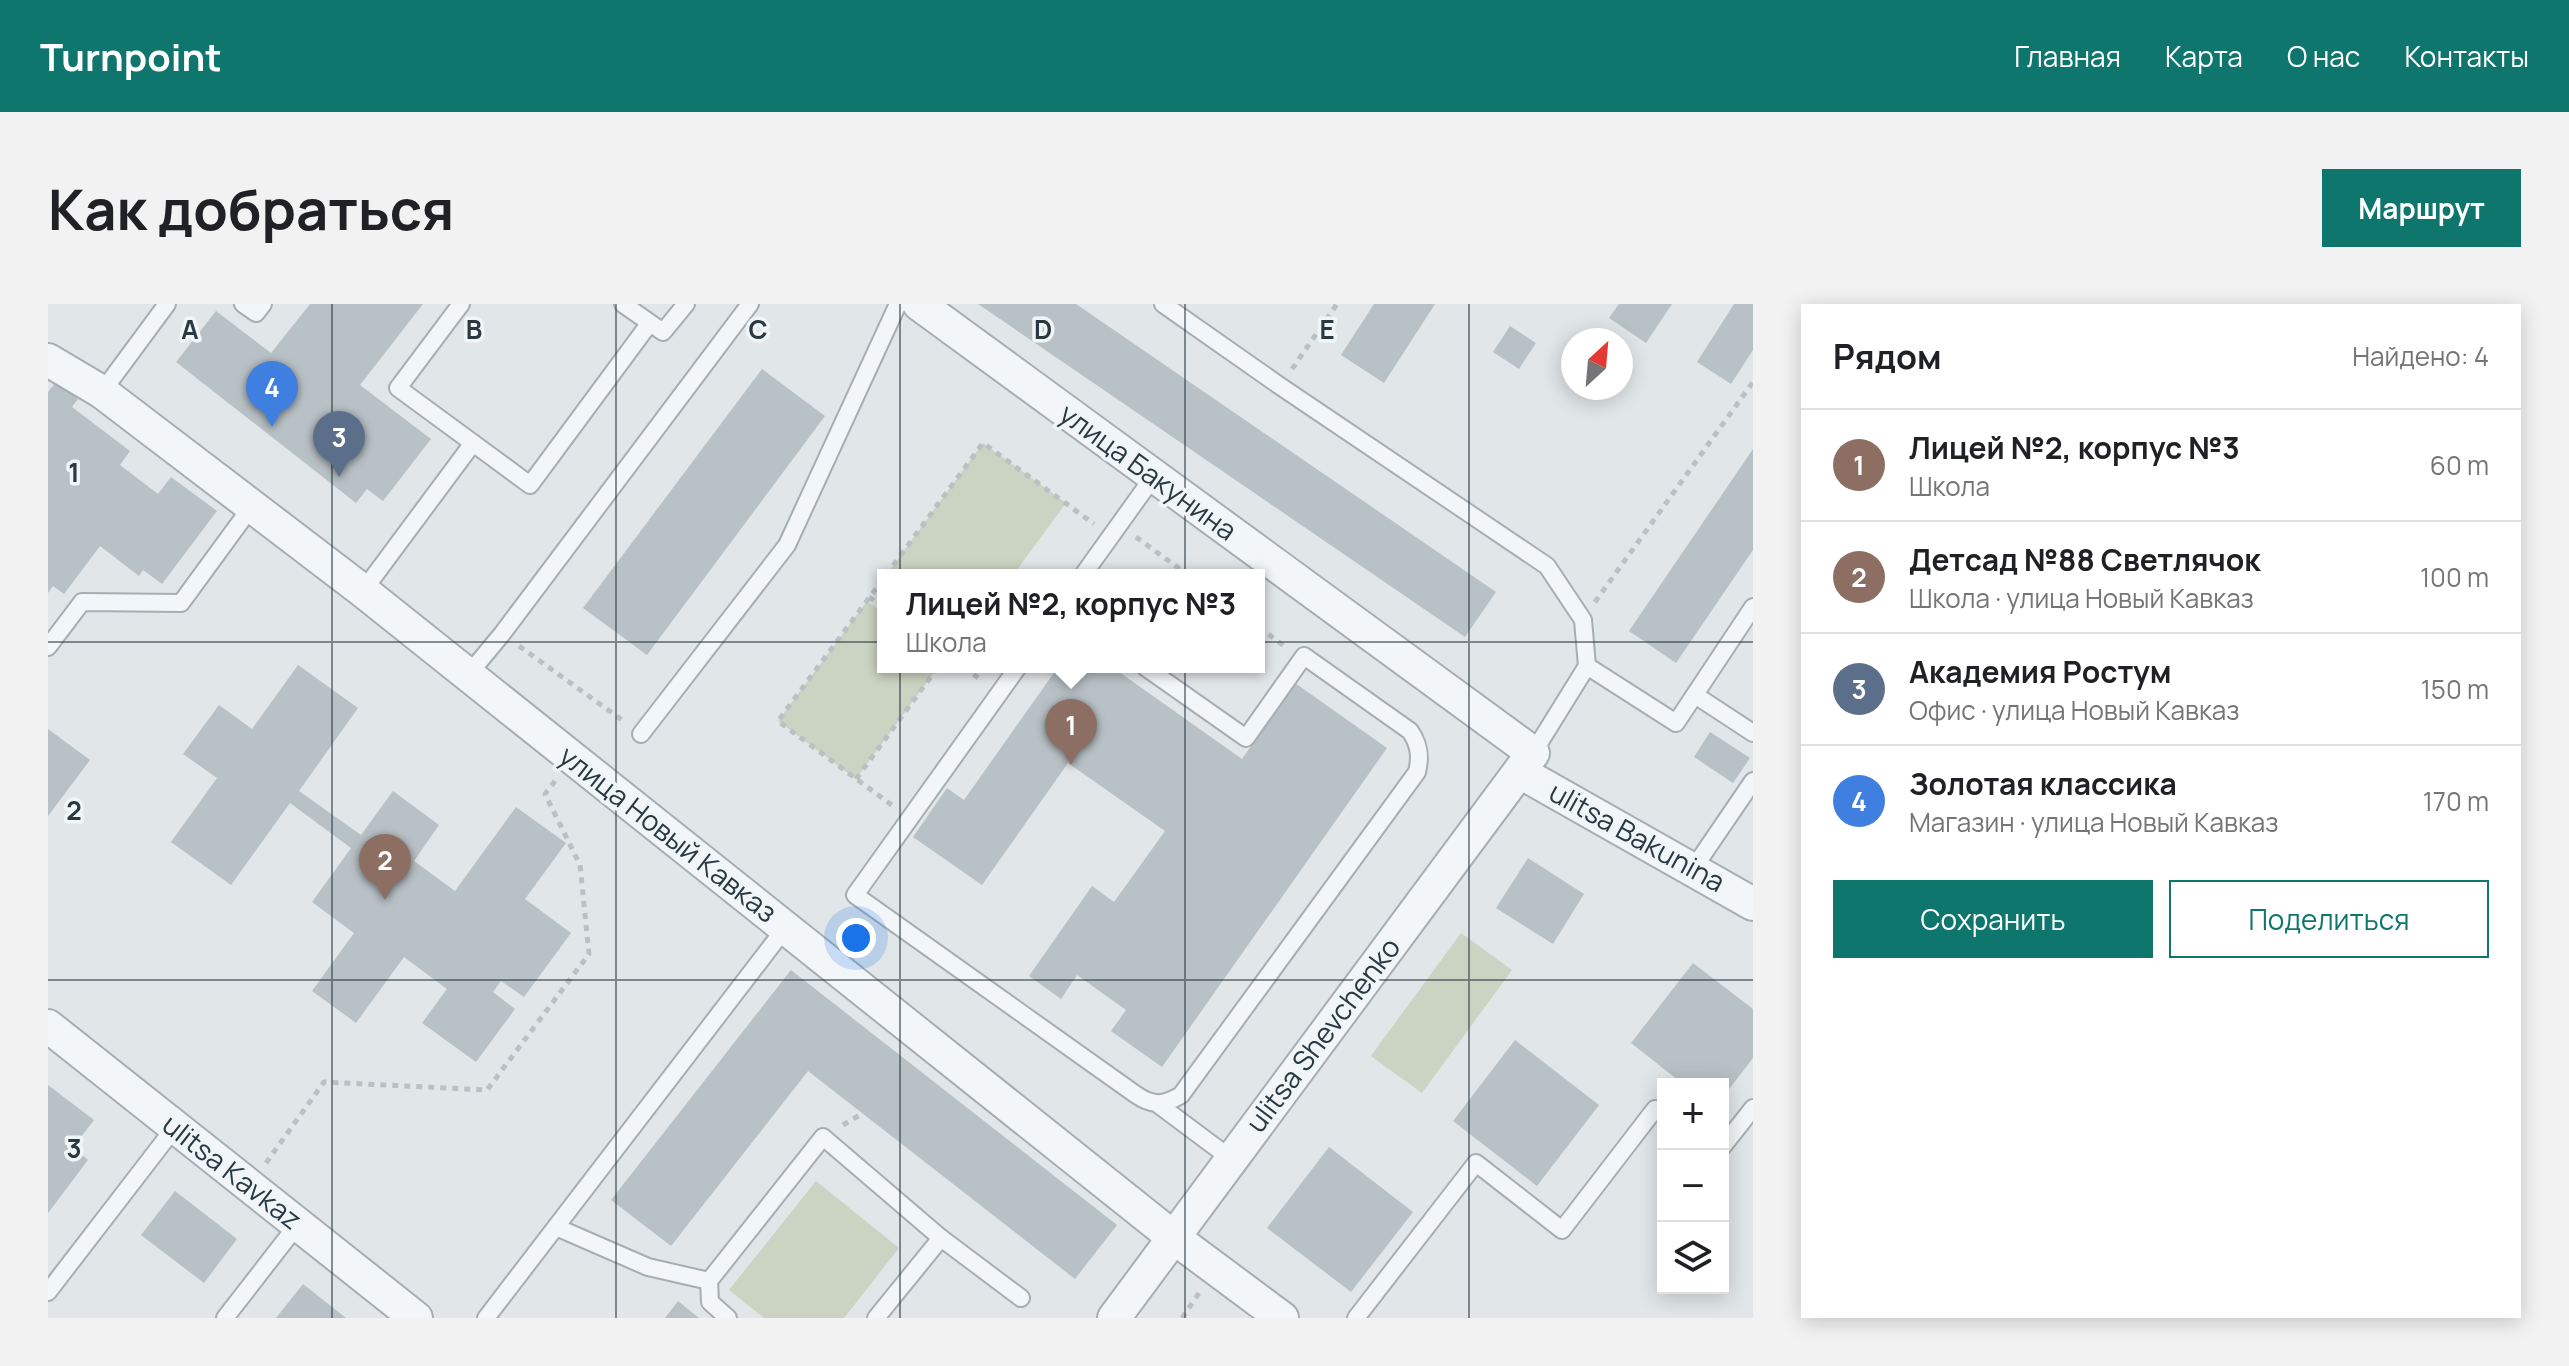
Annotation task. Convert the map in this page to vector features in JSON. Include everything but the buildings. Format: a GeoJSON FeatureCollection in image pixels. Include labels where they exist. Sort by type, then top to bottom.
{"type":"FeatureCollection","features":[{"type":"Feature","properties":{"kind":"street","name":"улица Бакунина"},"geometry":{"type":"LineString","coordinates":[[919,304],[1154,476],[1526,762]]}},
{"type":"Feature","properties":{"kind":"street","name":"улица Новый Кавказ"},"geometry":{"type":"LineString","coordinates":[[48,360],[102,392],[363,591],[1173,1237],[1282,1318]]}},
{"type":"Feature","properties":{"kind":"street","name":"ulitsa Bakunina"},"geometry":{"type":"LineString","coordinates":[[1526,762],[1753,904]]}},
{"type":"Feature","properties":{"kind":"street","name":"ulitsa Shevchenko"},"geometry":{"type":"LineString","coordinates":[[1114,1318],[1526,762]]}},
{"type":"Feature","properties":{"kind":"street","name":"ulitsa Kavkaz"},"geometry":{"type":"LineString","coordinates":[[48,1026],[416,1318]]}},
{"type":"Feature","properties":{"kind":"lane"},"geometry":{"type":"LineString","coordinates":[[102,392],[167,304]]}},
{"type":"Feature","properties":{"kind":"lane"},"geometry":{"type":"LineString","coordinates":[[243,304],[256,313],[263,304]]}},
{"type":"Feature","properties":{"kind":"lane"},"geometry":{"type":"LineString","coordinates":[[461,304],[398,388],[530,485],[649,324]]}},
{"type":"Feature","properties":{"kind":"lane"},"geometry":{"type":"LineString","coordinates":[[623,304],[663,332],[686,304]]}},
{"type":"Feature","properties":{"kind":"lane"},"geometry":{"type":"LineString","coordinates":[[468,675],[750,304]]}},
{"type":"Feature","properties":{"kind":"lane"},"geometry":{"type":"LineString","coordinates":[[641,734],[787,545],[898,304]]}},
{"type":"Feature","properties":{"kind":"lane"},"geometry":{"type":"LineString","coordinates":[[1163,304],[1547,566],[1583,620],[1587,666],[1526,762]]}},
{"type":"Feature","properties":{"kind":"lane"},"geometry":{"type":"LineString","coordinates":[[363,591],[473,443]]}},
{"type":"Feature","properties":{"kind":"lane"},"geometry":{"type":"LineString","coordinates":[[1087,569],[1154,476]]}},
{"type":"Feature","properties":{"kind":"lane"},"geometry":{"type":"LineString","coordinates":[[48,647],[82,602],[181,603],[252,506]]}},
{"type":"Feature","properties":{"kind":"lane"},"geometry":{"type":"LineString","coordinates":[[1587,666],[1676,723],[1753,607]]}},
{"type":"Feature","properties":{"kind":"lane"},"geometry":{"type":"LineString","coordinates":[[1154,673],[1246,738],[1304,656],[1410,731],[1419,749],[1417,772],[1181,1095],[1159,1105]]}},
{"type":"Feature","properties":{"kind":"lane"},"geometry":{"type":"LineString","coordinates":[[1014,673],[855,895],[1145,1101],[1159,1105],[1230,1158]]}},
{"type":"Feature","properties":{"kind":"lane"},"geometry":{"type":"LineString","coordinates":[[1695,695],[1753,733]]}},
{"type":"Feature","properties":{"kind":"lane"},"geometry":{"type":"LineString","coordinates":[[1693,869],[1753,781]]}},
{"type":"Feature","properties":{"kind":"lane"},"geometry":{"type":"LineString","coordinates":[[486,1318],[786,927]]}},
{"type":"Feature","properties":{"kind":"lane"},"geometry":{"type":"LineString","coordinates":[[1729,1138],[1753,1108]]}},
{"type":"Feature","properties":{"kind":"lane"},"geometry":{"type":"LineString","coordinates":[[1356,1318],[1476,1163],[1562,1230],[1655,1109],[1657,1110]]}},
{"type":"Feature","properties":{"kind":"lane"},"geometry":{"type":"LineString","coordinates":[[48,1292],[175,1127]]}},
{"type":"Feature","properties":{"kind":"lane"},"geometry":{"type":"LineString","coordinates":[[728,1318],[710,1302],[709,1281],[823,1137],[941,1238],[1021,1298]]}},
{"type":"Feature","properties":{"kind":"lane"},"geometry":{"type":"LineString","coordinates":[[225,1318],[298,1224]]}},
{"type":"Feature","properties":{"kind":"lane"},"geometry":{"type":"LineString","coordinates":[[556,1227],[648,1267],[709,1281]]}},
{"type":"Feature","properties":{"kind":"lane"},"geometry":{"type":"LineString","coordinates":[[876,1318],[941,1238]]}},
{"type":"Feature","properties":{"kind":"path"},"geometry":{"type":"LineString","coordinates":[[1280,386],[1337,304]]}},
{"type":"Feature","properties":{"kind":"path"},"geometry":{"type":"LineString","coordinates":[[1583,620],[1753,382]]}},
{"type":"Feature","properties":{"kind":"path"},"geometry":{"type":"LineString","coordinates":[[890,569],[983,443],[1178,569]]}},
{"type":"Feature","properties":{"kind":"path"},"geometry":{"type":"LineString","coordinates":[[877,586],[778,721],[910,818]]}},
{"type":"Feature","properties":{"kind":"path"},"geometry":{"type":"LineString","coordinates":[[869,597],[877,603]]}},
{"type":"Feature","properties":{"kind":"path"},"geometry":{"type":"LineString","coordinates":[[1265,631],[1302,658]]}},
{"type":"Feature","properties":{"kind":"path"},"geometry":{"type":"LineString","coordinates":[[502,634],[641,734]]}},
{"type":"Feature","properties":{"kind":"path"},"geometry":{"type":"LineString","coordinates":[[856,779],[934,673]]}},
{"type":"Feature","properties":{"kind":"path"},"geometry":{"type":"LineString","coordinates":[[250,1186],[324,1082],[487,1090],[534,1029],[589,954],[580,865],[545,794],[572,757]]}},
{"type":"Feature","properties":{"kind":"path"},"geometry":{"type":"LineString","coordinates":[[1182,1318],[1200,1292]]}},
{"type":"Feature","properties":{"kind":"green space"},"geometry":{"type":"Polygon","coordinates":[[[983,443],[1066,503],[1017,569],[890,569],[983,443]]]}},
{"type":"Feature","properties":{"kind":"green space"},"geometry":{"type":"Polygon","coordinates":[[[867,601],[877,608],[877,673],[934,673],[856,779],[778,721],[867,601]]]}},
{"type":"Feature","properties":{"kind":"green space"},"geometry":{"type":"Polygon","coordinates":[[[1461,933],[1512,970],[1422,1093],[1371,1056],[1461,933]]]}},
{"type":"Feature","properties":{"kind":"green space"},"geometry":{"type":"Polygon","coordinates":[[[816,1181],[899,1248],[844,1318],[764,1318],[729,1290],[816,1181]]]}},
{"type":"Feature","properties":{"kind":"place","name":"Золотая классика"},"geometry":{"type":"Point","coordinates":[272,427]}},
{"type":"Feature","properties":{"kind":"place","name":"Академия Ростум"},"geometry":{"type":"Point","coordinates":[339,477]}},
{"type":"Feature","properties":{"kind":"place","name":"Лицей №2, корпус №3"},"geometry":{"type":"Point","coordinates":[1071,765]}},
{"type":"Feature","properties":{"kind":"place","name":"Детсад №88 Светлячок"},"geometry":{"type":"Point","coordinates":[385,900]}}]}
